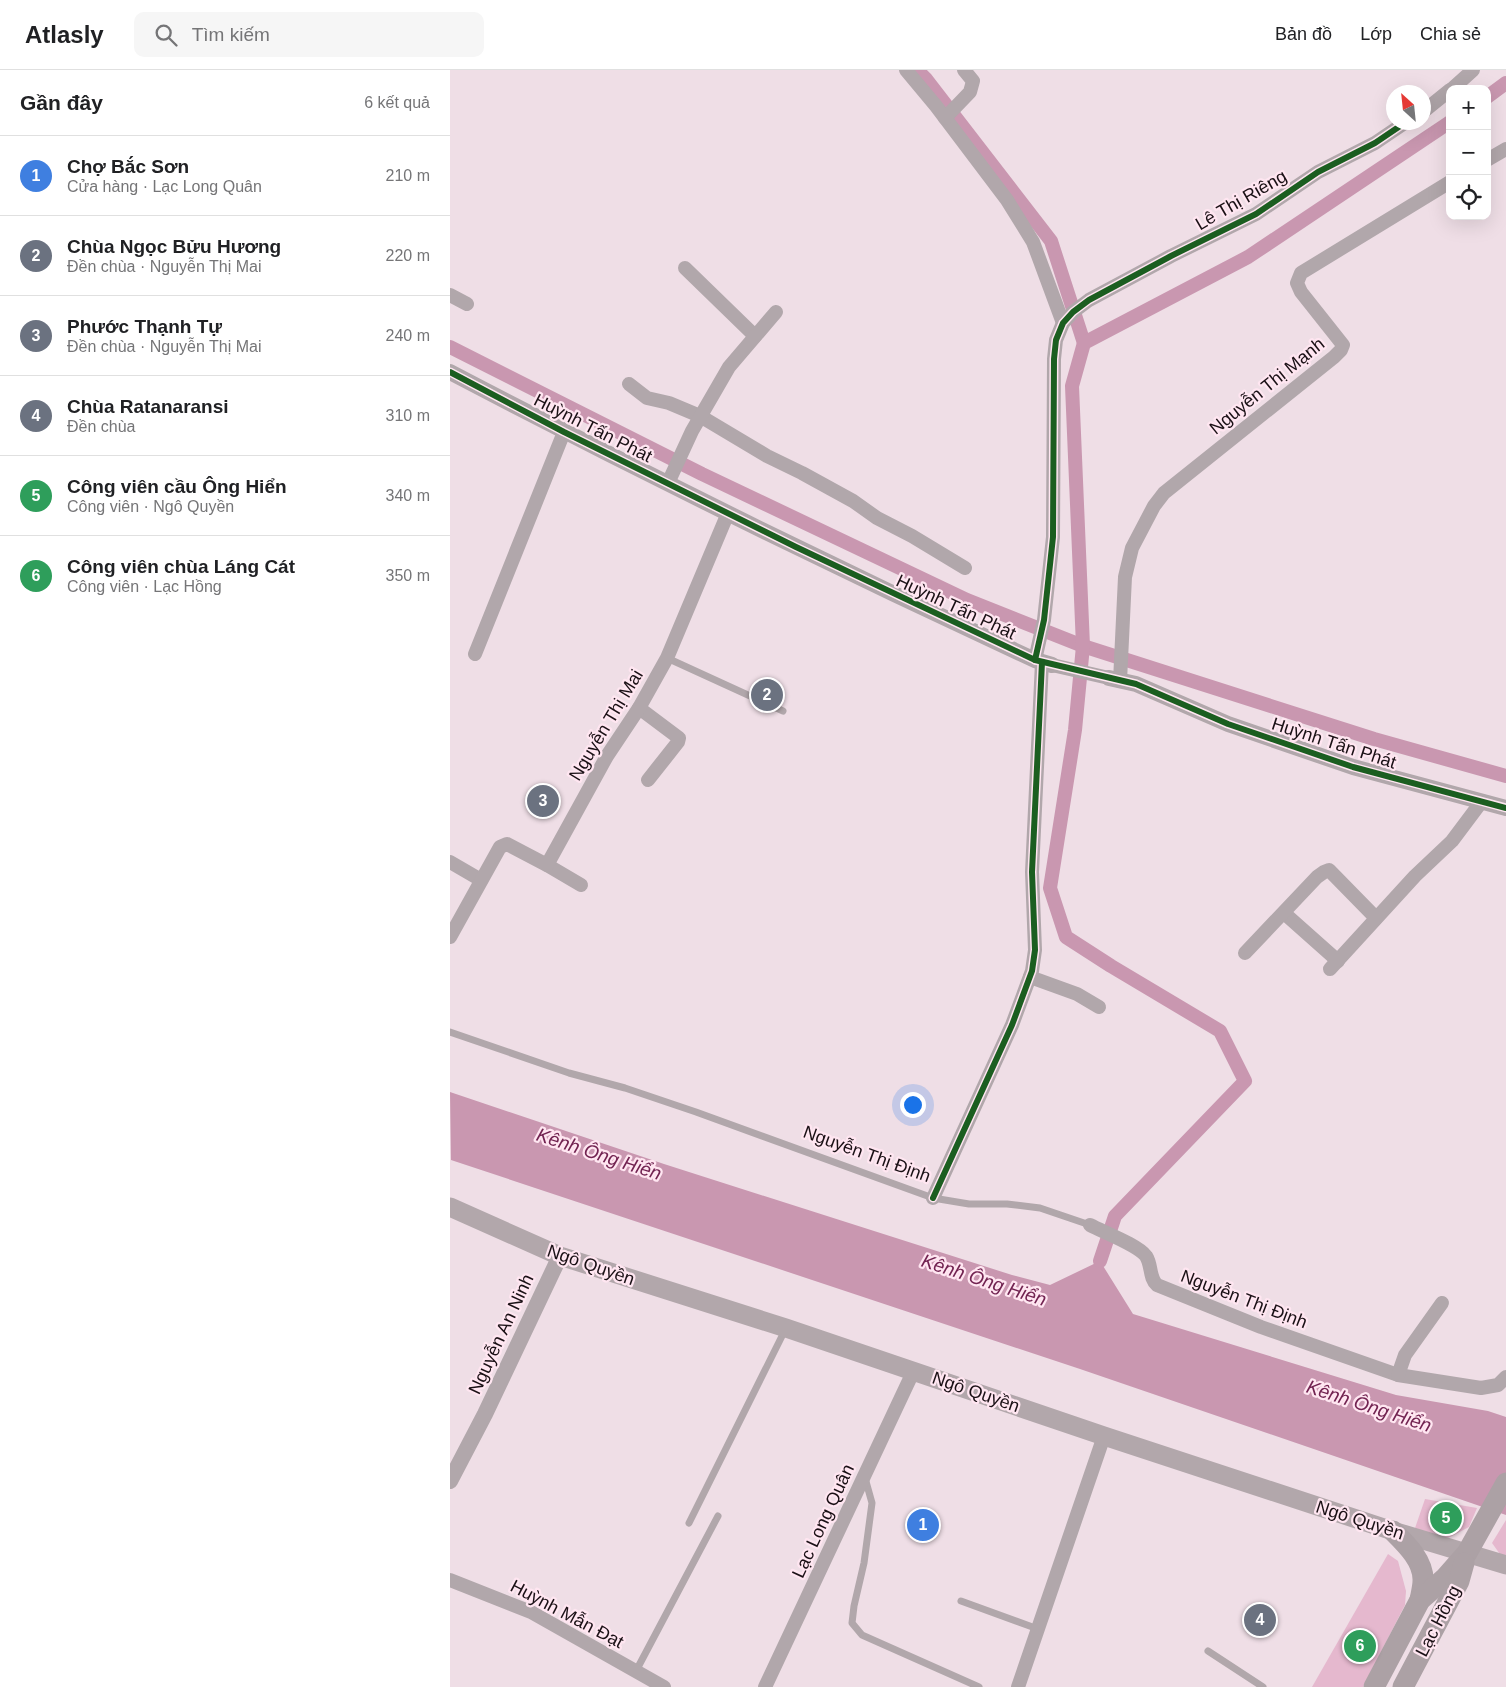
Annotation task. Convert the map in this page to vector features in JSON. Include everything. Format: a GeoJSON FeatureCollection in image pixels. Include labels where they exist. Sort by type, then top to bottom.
{"type":"FeatureCollection","features":[{"type":"Feature","properties":{"kind":"main road","name":"Ngô Quyền"},"geometry":{"type":"LineString","coordinates":[[450,1207],[560,1256],[914,1370],[1104,1436],[1393,1531],[1471,1546],[1506,1565]]}},
{"type":"Feature","properties":{"kind":"main road"},"geometry":{"type":"LineString","coordinates":[[1471,1546],[1506,1483]]}},
{"type":"Feature","properties":{"kind":"main road"},"geometry":{"type":"LineString","coordinates":[[1393,1531],[1409,1547],[1419,1563],[1423,1578],[1420,1600]]}},
{"type":"Feature","properties":{"kind":"main road","name":"Lạc Hồng"},"geometry":{"type":"LineString","coordinates":[[1374,1687],[1420,1600],[1445,1578],[1471,1546]]}},
{"type":"Feature","properties":{"kind":"main road","name":"Lạc Hồng"},"geometry":{"type":"LineString","coordinates":[[1404,1687],[1459,1581],[1471,1546]]}},
{"type":"Feature","properties":{"kind":"street"},"geometry":{"type":"LineString","coordinates":[[906,70],[947,116],[1007,200],[1033,242],[1064,323],[1056,340],[1054,359],[1053,538],[1044,620],[1042,659],[1032,872],[1035,950],[1032,971],[1012,1025],[933,1198]]}},
{"type":"Feature","properties":{"kind":"street"},"geometry":{"type":"LineString","coordinates":[[1456,85],[1473,70]]}},
{"type":"Feature","properties":{"kind":"street"},"geometry":{"type":"LineString","coordinates":[[947,116],[970,92],[973,81],[970,72]]}},
{"type":"Feature","properties":{"kind":"street"},"geometry":{"type":"LineString","coordinates":[[1431,106],[1446,94]]}},
{"type":"Feature","properties":{"kind":"street","name":"Lê Thị Riêng"},"geometry":{"type":"LineString","coordinates":[[1064,323],[1074,312],[1090,300],[1256,214],[1318,172],[1375,143],[1394,130]]}},
{"type":"Feature","properties":{"kind":"street"},"geometry":{"type":"LineString","coordinates":[[1491,158],[1506,149]]}},
{"type":"Feature","properties":{"kind":"street","name":"Nguyễn Thị Mạnh"},"geometry":{"type":"LineString","coordinates":[[1117,675],[1125,577],[1132,548],[1154,506],[1164,493],[1341,350],[1343,345],[1340,339],[1300,292],[1297,283],[1301,273],[1446,184]]}},
{"type":"Feature","properties":{"kind":"street"},"geometry":{"type":"LineString","coordinates":[[685,268],[755,336]]}},
{"type":"Feature","properties":{"kind":"street"},"geometry":{"type":"LineString","coordinates":[[450,296],[466,304]]}},
{"type":"Feature","properties":{"kind":"street"},"geometry":{"type":"LineString","coordinates":[[668,483],[692,430],[728,367],[776,312]]}},
{"type":"Feature","properties":{"kind":"street","name":"Huỳnh Tấn Phát"},"geometry":{"type":"LineString","coordinates":[[450,372],[564,432],[904,599],[1042,659],[1117,675],[1228,724],[1353,767],[1506,808]]}},
{"type":"Feature","properties":{"kind":"street"},"geometry":{"type":"LineString","coordinates":[[628,384],[647,398],[669,403],[700,416],[767,456],[852,501],[877,518],[912,536],[965,568]]}},
{"type":"Feature","properties":{"kind":"street"},"geometry":{"type":"LineString","coordinates":[[475,654],[564,432]]}},
{"type":"Feature","properties":{"kind":"street","name":"Nguyễn Thị Mai"},"geometry":{"type":"LineString","coordinates":[[546,865],[607,756],[639,708],[667,658],[728,513]]}},
{"type":"Feature","properties":{"kind":"street"},"geometry":{"type":"LineString","coordinates":[[639,708],[679,738],[678,742],[648,780]]}},
{"type":"Feature","properties":{"kind":"street"},"geometry":{"type":"LineString","coordinates":[[1284,913],[1334,965],[1415,876],[1452,841],[1482,801]]}},
{"type":"Feature","properties":{"kind":"street"},"geometry":{"type":"LineString","coordinates":[[450,937],[500,846],[507,844],[580,885]]}},
{"type":"Feature","properties":{"kind":"street"},"geometry":{"type":"LineString","coordinates":[[450,862],[481,880]]}},
{"type":"Feature","properties":{"kind":"street"},"geometry":{"type":"LineString","coordinates":[[1245,953],[1318,877],[1329,870],[1376,918]]}},
{"type":"Feature","properties":{"kind":"street"},"geometry":{"type":"LineString","coordinates":[[1030,977],[1076,994],[1099,1007]]}},
{"type":"Feature","properties":{"kind":"street","name":"Nguyễn Thị Định"},"geometry":{"type":"LineString","coordinates":[[1090,1225],[1125,1242],[1146,1256],[1152,1279],[1157,1285],[1261,1327],[1398,1375],[1481,1388],[1498,1385],[1506,1377]]}},
{"type":"Feature","properties":{"kind":"street","name":"Nguyễn An Ninh"},"geometry":{"type":"LineString","coordinates":[[451,1477],[485,1414],[560,1256]]}},
{"type":"Feature","properties":{"kind":"street"},"geometry":{"type":"LineString","coordinates":[[1398,1375],[1405,1355],[1442,1303]]}},
{"type":"Feature","properties":{"kind":"street","name":"Lạc Long Quân"},"geometry":{"type":"LineString","coordinates":[[765,1687],[914,1370]]}},
{"type":"Feature","properties":{"kind":"street"},"geometry":{"type":"LineString","coordinates":[[1018,1687],[1104,1436]]}},
{"type":"Feature","properties":{"kind":"street","name":"Huỳnh Mẫn Đạt"},"geometry":{"type":"LineString","coordinates":[[450,1580],[531,1612],[664,1687]]}},
{"type":"Feature","properties":{"kind":"lane"},"geometry":{"type":"LineString","coordinates":[[667,658],[783,711]]}},
{"type":"Feature","properties":{"kind":"lane","name":"Nguyễn Thị Định"},"geometry":{"type":"LineString","coordinates":[[450,1032],[569,1073],[625,1088],[696,1112],[933,1198],[969,1204],[1007,1204],[1040,1208],[1090,1225]]}},
{"type":"Feature","properties":{"kind":"lane"},"geometry":{"type":"LineString","coordinates":[[689,1523],[786,1328]]}},
{"type":"Feature","properties":{"kind":"lane"},"geometry":{"type":"LineString","coordinates":[[865,1476],[872,1503],[864,1563],[854,1606],[852,1624],[862,1635],[979,1687]]}},
{"type":"Feature","properties":{"kind":"lane"},"geometry":{"type":"LineString","coordinates":[[636,1671],[718,1516]]}},
{"type":"Feature","properties":{"kind":"lane"},"geometry":{"type":"LineString","coordinates":[[961,1602],[1038,1629]]}},
{"type":"Feature","properties":{"kind":"lane"},"geometry":{"type":"LineString","coordinates":[[1208,1651],[1263,1687]]}},
{"type":"Feature","properties":{"kind":"shaded area"},"geometry":{"type":"Polygon","coordinates":[[[1425,1499],[1477,1508],[1469,1527],[1448,1538],[1414,1531],[1425,1499]]]}},
{"type":"Feature","properties":{"kind":"shaded area"},"geometry":{"type":"Polygon","coordinates":[[[1506,1520],[1506,1557],[1502,1557],[1492,1543],[1506,1520]]]}},
{"type":"Feature","properties":{"kind":"shaded area"},"geometry":{"type":"Polygon","coordinates":[[[1388,1554],[1398,1561],[1406,1591],[1405,1605],[1363,1687],[1312,1687],[1388,1554]]]}},
{"type":"Feature","properties":{"kind":"water","name":"Kênh Ông Hiển"},"geometry":{"type":"Polygon","coordinates":[[[450,1092],[664,1164],[1012,1275],[1050,1285],[1100,1261],[1133,1314],[1396,1395],[1488,1411],[1506,1417],[1506,1515],[1080,1369],[451,1160],[450,1092]]]}},
{"type":"Feature","properties":{"kind":"waterway"},"geometry":{"type":"LineString","coordinates":[[917,70],[926,79],[1051,241],[1084,343]]}},
{"type":"Feature","properties":{"kind":"waterway"},"geometry":{"type":"LineString","coordinates":[[1491,94],[1506,83]]}},
{"type":"Feature","properties":{"kind":"waterway"},"geometry":{"type":"LineString","coordinates":[[1100,1261],[1115,1216],[1245,1081],[1220,1031],[1066,937],[1050,888],[1075,730],[1083,646],[1072,386],[1084,343],[1248,257],[1446,125]]}},
{"type":"Feature","properties":{"kind":"waterway"},"geometry":{"type":"LineString","coordinates":[[450,347],[702,474],[967,600],[1083,646],[1374,739],[1506,776]]}},
{"type":"Feature","properties":{"kind":"cycle path"},"geometry":{"type":"LineString","coordinates":[[1035,660],[1044,620],[1053,537],[1054,359],[1056,340],[1063,323],[1073,312],[1089,300],[1171,256],[1256,214],[1318,172],[1375,143],[1394,130]]}},
{"type":"Feature","properties":{"kind":"cycle path"},"geometry":{"type":"LineString","coordinates":[[450,372],[564,432],[796,547],[1035,660],[1136,684],[1228,724],[1353,767],[1506,808]]}},
{"type":"Feature","properties":{"kind":"cycle path"},"geometry":{"type":"LineString","coordinates":[[933,1198],[1012,1025],[1032,971],[1035,950],[1032,872],[1042,662]]}},
{"type":"Feature","properties":{"kind":"place","name":"Chùa Ngọc Bửu Hương"},"geometry":{"type":"Point","coordinates":[767,695]}},
{"type":"Feature","properties":{"kind":"place","name":"Phước Thạnh Tự"},"geometry":{"type":"Point","coordinates":[543,801]}},
{"type":"Feature","properties":{"kind":"place","name":"Công viên cầu Ông Hiển"},"geometry":{"type":"Point","coordinates":[1446,1518]}},
{"type":"Feature","properties":{"kind":"place","name":"Chợ Bắc Sơn"},"geometry":{"type":"Point","coordinates":[923,1525]}},
{"type":"Feature","properties":{"kind":"place","name":"Chùa Ratanaransi"},"geometry":{"type":"Point","coordinates":[1260,1620]}},
{"type":"Feature","properties":{"kind":"place","name":"Công viên chùa Láng Cát"},"geometry":{"type":"Point","coordinates":[1360,1646]}}]}
